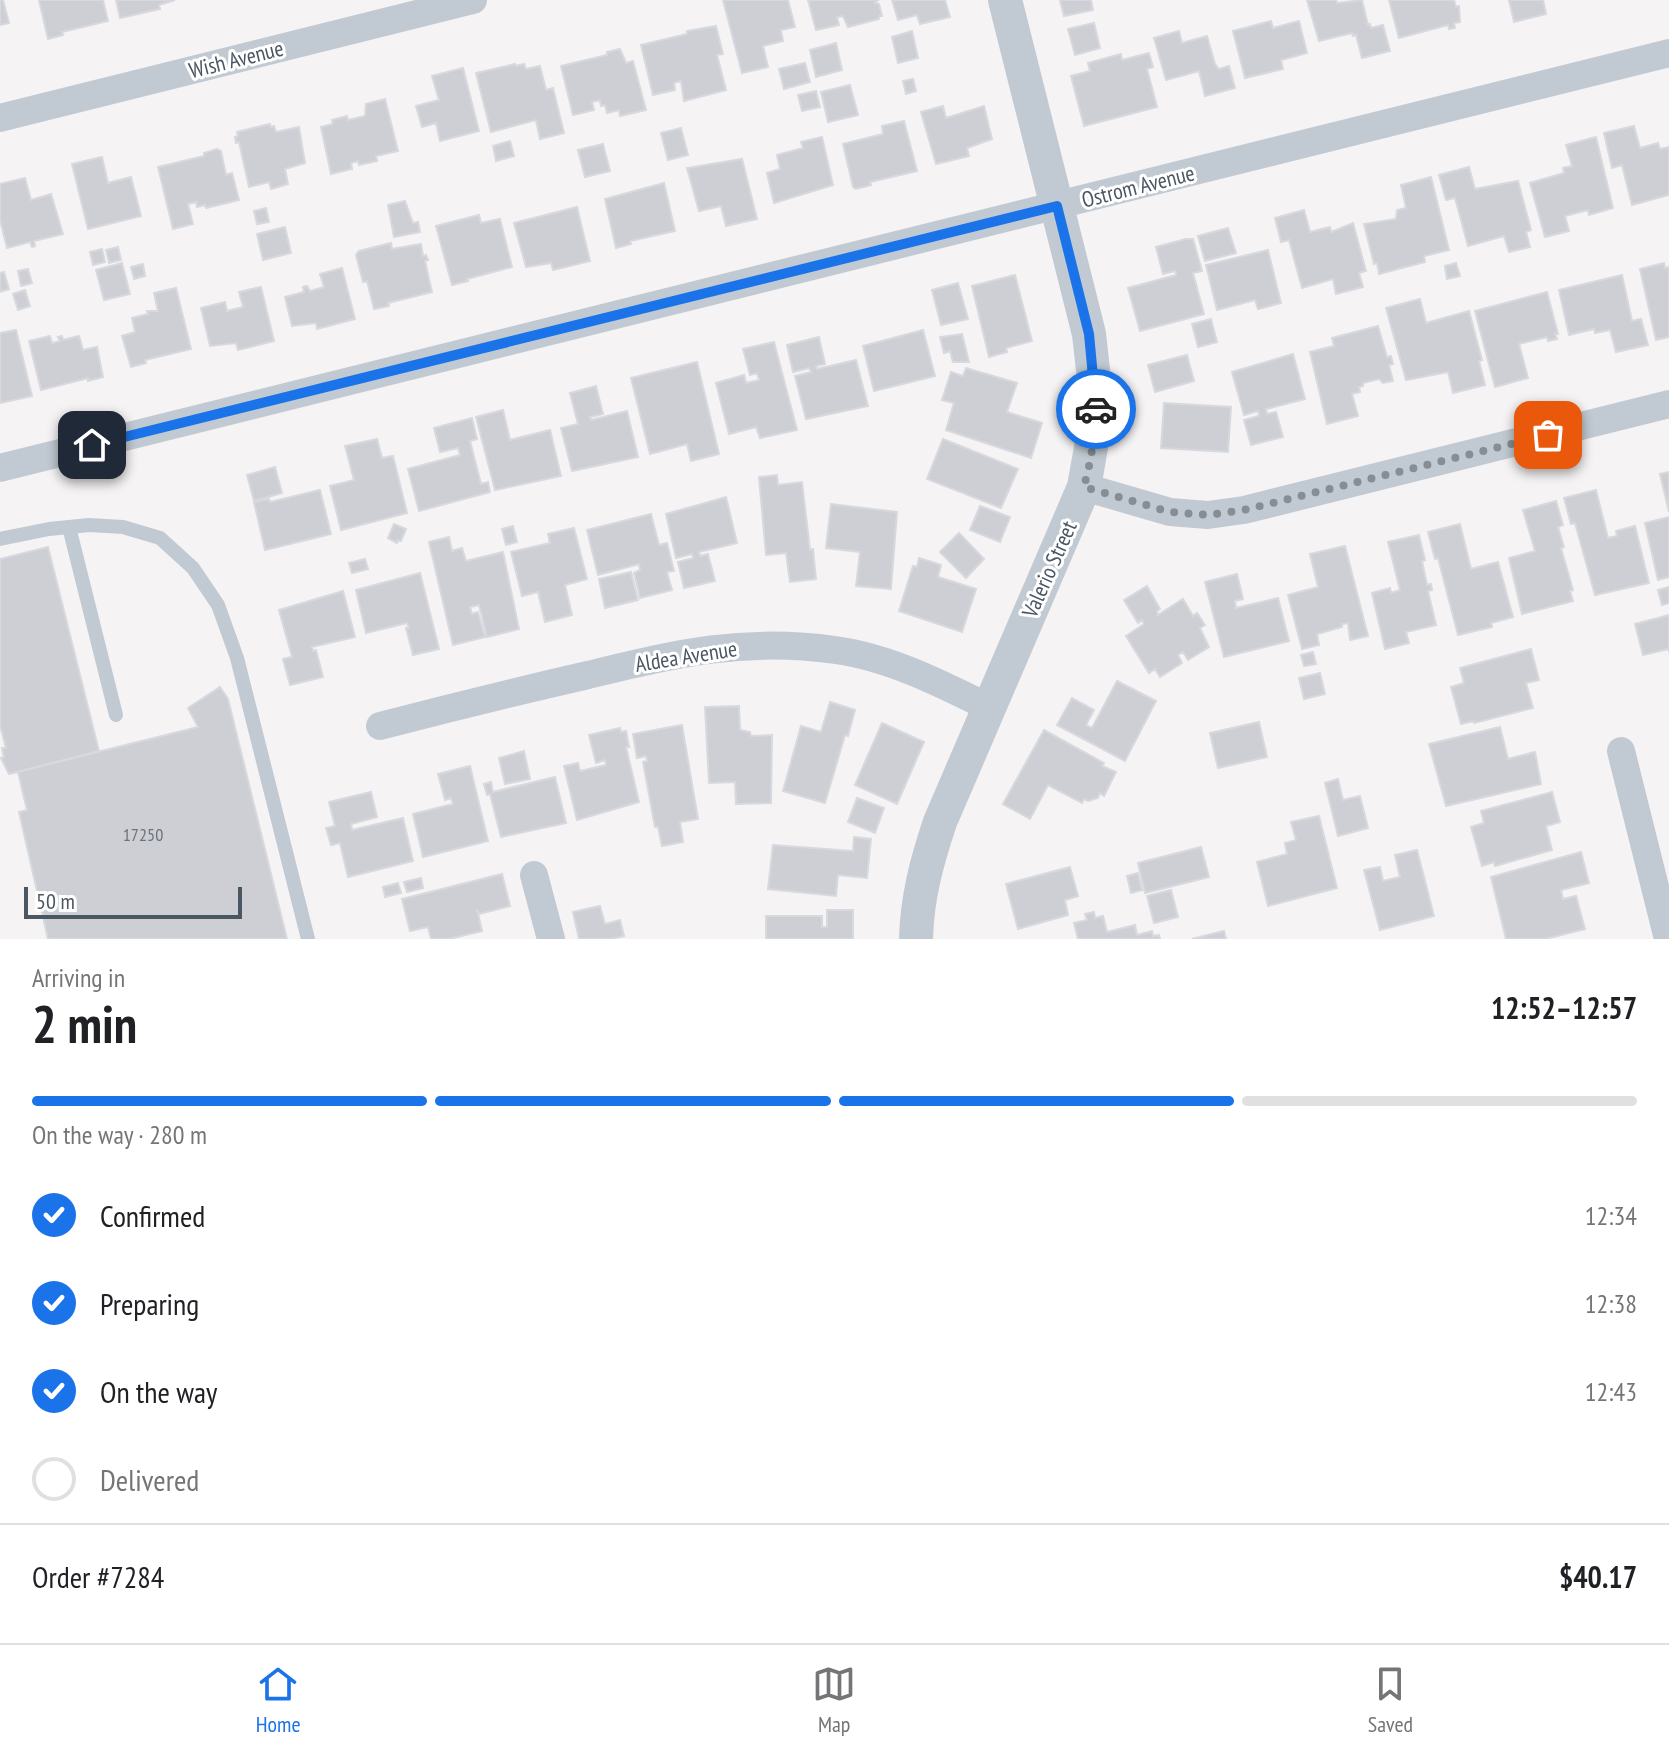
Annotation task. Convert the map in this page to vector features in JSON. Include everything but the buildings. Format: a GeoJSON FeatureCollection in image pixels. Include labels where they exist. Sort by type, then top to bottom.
{"type":"FeatureCollection","features":[{"type":"Feature","properties":{"kind":"street","name":"Wish Avenue"},"geometry":{"type":"LineString","coordinates":[[0,118],[473,0]]}},
{"type":"Feature","properties":{"kind":"street","name":"Valerio Street"},"geometry":{"type":"LineString","coordinates":[[916,939],[919,894],[940,822],[1084,487],[1095,425],[1094,367],[1089,334],[1005,0]]}},
{"type":"Feature","properties":{"kind":"street","name":"Ostrom Avenue"},"geometry":{"type":"LineString","coordinates":[[0,468],[1669,53]]}},
{"type":"Feature","properties":{"kind":"street"},"geometry":{"type":"LineString","coordinates":[[1084,487],[1170,512],[1208,515],[1244,510],[1669,404]]}},
{"type":"Feature","properties":{"kind":"street","name":"Aldea Avenue"},"geometry":{"type":"LineString","coordinates":[[380,726],[558,681],[721,646],[779,645],[837,650],[906,669],[988,707]]}},
{"type":"Feature","properties":{"kind":"street"},"geometry":{"type":"LineString","coordinates":[[1621,751],[1668,939]]}},
{"type":"Feature","properties":{"kind":"street"},"geometry":{"type":"LineString","coordinates":[[534,875],[551,939]]}},
{"type":"Feature","properties":{"kind":"lane"},"geometry":{"type":"LineString","coordinates":[[0,539],[89,525],[123,527],[160,538],[193,568],[218,605],[237,658],[308,939]]}},
{"type":"Feature","properties":{"kind":"lane"},"geometry":{"type":"LineString","coordinates":[[69,527],[116,715]]}},
{"type":"Feature","properties":{"kind":"way so far"},"geometry":{"type":"LineString","coordinates":[[1096,409],[1091,458],[1084,487],[1170,512],[1208,515],[1244,510],[1548,435]]}},
{"type":"Feature","properties":{"kind":"route"},"geometry":{"type":"LineString","coordinates":[[92,445],[1057,206],[1089,334],[1096,409]]}}]}
